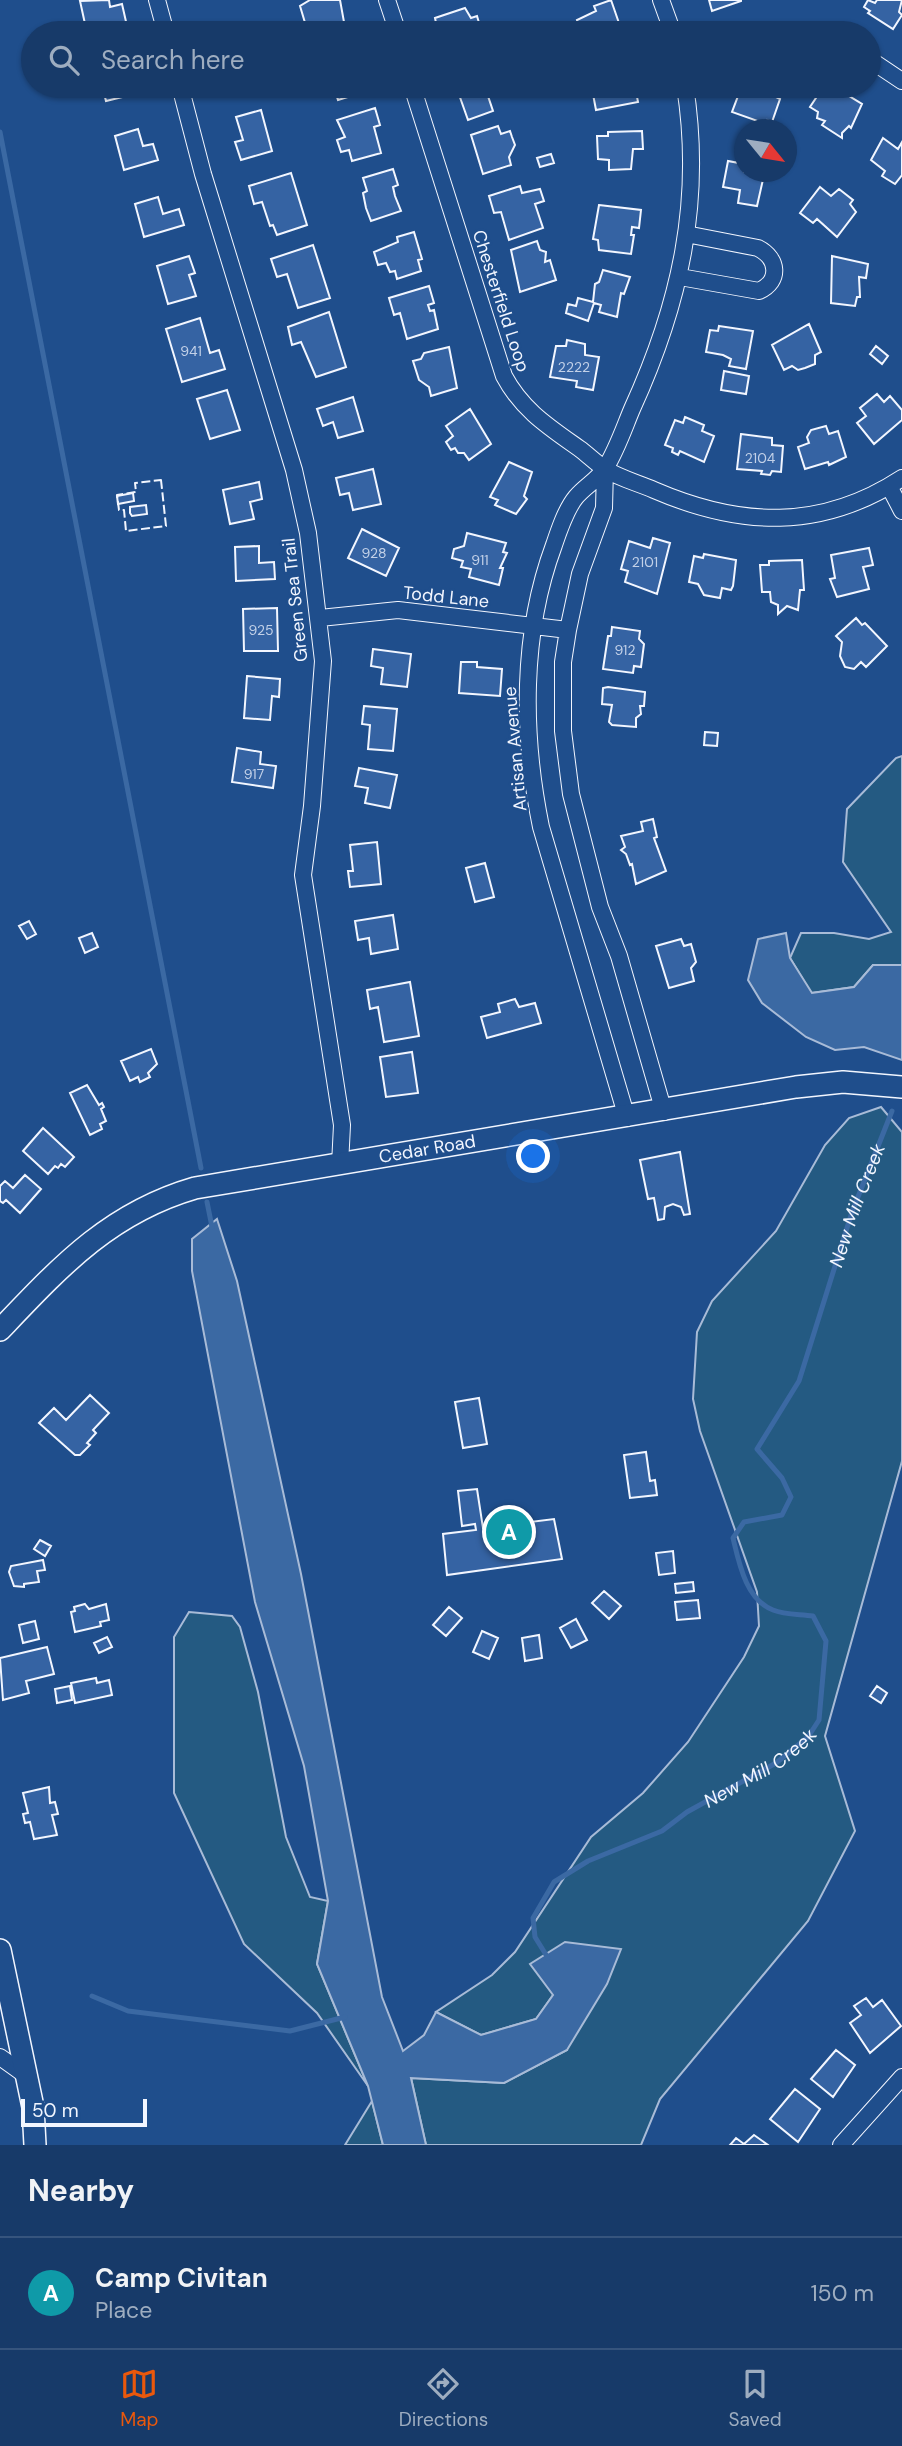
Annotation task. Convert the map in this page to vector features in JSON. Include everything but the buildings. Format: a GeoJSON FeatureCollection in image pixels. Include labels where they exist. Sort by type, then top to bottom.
{"type":"FeatureCollection","features":[{"type":"Feature","properties":{"kind":"street"},"geometry":{"type":"LineString","coordinates":[[157,0],[163,21]]}},
{"type":"Feature","properties":{"kind":"street"},"geometry":{"type":"LineString","coordinates":[[387,0],[394,21]]}},
{"type":"Feature","properties":{"kind":"street"},"geometry":{"type":"LineString","coordinates":[[661,0],[669,21]]}},
{"type":"Feature","properties":{"kind":"street"},"geometry":{"type":"LineString","coordinates":[[881,67],[902,81]]}},
{"type":"Feature","properties":{"kind":"street","name":"Green Sea Trail"},"geometry":{"type":"LineString","coordinates":[[183,98],[203,174],[294,470],[308,533],[323,661],[319,728],[303,875],[342,1125],[340,1165]]}},
{"type":"Feature","properties":{"kind":"street","name":"Chesterfield Loop"},"geometry":{"type":"LineString","coordinates":[[416,98],[504,376],[532,415],[605,469],[688,505],[746,518],[801,517],[829,512],[869,498],[895,482]]}},
{"type":"Feature","properties":{"kind":"street","name":"Artisan Avenue"},"geometry":{"type":"LineString","coordinates":[[627,1118],[536,800],[527,691],[534,626],[543,580],[575,498],[605,469],[646,381],[670,315],[680,277],[686,234],[691,148],[686,98]]}},
{"type":"Feature","properties":{"kind":"street"},"geometry":{"type":"LineString","coordinates":[[680,277],[758,291],[772,281],[775,273],[774,263],[767,253],[758,248],[686,234]]}},
{"type":"Feature","properties":{"kind":"street","name":"Artisan Avenue"},"geometry":{"type":"LineString","coordinates":[[605,469],[604,508],[580,574],[568,630],[562,698],[571,794],[600,907],[619,956],[664,1112]]}},
{"type":"Feature","properties":{"kind":"street"},"geometry":{"type":"LineString","coordinates":[[895,482],[902,511]]}},
{"type":"Feature","properties":{"kind":"street","name":"Todd Lane"},"geometry":{"type":"LineString","coordinates":[[320,618],[398,610],[568,630]]}},
{"type":"Feature","properties":{"kind":"street","name":"Cedar Road"},"geometry":{"type":"LineString","coordinates":[[0,1330],[76,1253],[138,1209],[195,1188],[843,1082],[902,1087]]}},
{"type":"Feature","properties":{"kind":"street"},"geometry":{"type":"LineString","coordinates":[[0,1950],[28,2077],[33,2139]]}},
{"type":"Feature","properties":{"kind":"street"},"geometry":{"type":"LineString","coordinates":[[0,2057],[28,2077]]}},
{"type":"Feature","properties":{"kind":"street"},"geometry":{"type":"LineString","coordinates":[[841,2145],[902,2077]]}},
{"type":"Feature","properties":{"kind":"shaded area"},"geometry":{"type":"Polygon","coordinates":[[[902,756],[902,965],[873,965],[854,987],[811,993],[790,958],[801,933],[834,933],[869,939],[891,932],[843,862],[847,809],[896,758],[902,756]]]}},
{"type":"Feature","properties":{"kind":"shaded area"},"geometry":{"type":"Polygon","coordinates":[[[786,933],[790,958],[812,993],[854,987],[873,965],[902,965],[902,1060],[864,1047],[835,1050],[806,1037],[762,1003],[748,980],[758,939],[786,933]]]}},
{"type":"Feature","properties":{"kind":"shaded area"},"geometry":{"type":"Polygon","coordinates":[[[881,1107],[902,1132],[902,1461],[825,1736],[855,1831],[808,1921],[660,2099],[641,2145],[426,2145],[411,2078],[504,2083],[567,2050],[553,1995],[536,2019],[481,2035],[436,2012],[492,1975],[515,1952],[591,1837],[643,1793],[688,1742],[744,1657],[759,1626],[757,1592],[700,1431],[693,1399],[697,1332],[712,1301],[776,1231],[825,1145],[849,1118],[881,1107]]]}},
{"type":"Feature","properties":{"kind":"shaded area"},"geometry":{"type":"Polygon","coordinates":[[[217,1219],[237,1281],[301,1574],[382,1997],[403,2051],[424,2035],[436,2012],[481,2035],[536,2019],[553,1995],[530,1964],[565,1942],[621,1949],[607,1984],[567,2050],[504,2083],[411,2078],[426,2145],[383,2145],[368,2086],[317,1964],[328,1901],[304,1766],[255,1602],[192,1271],[192,1239],[217,1219]]]}},
{"type":"Feature","properties":{"kind":"shaded area"},"geometry":{"type":"Polygon","coordinates":[[[189,1612],[232,1616],[240,1627],[258,1692],[286,1837],[310,1897],[328,1901],[317,1964],[368,2086],[317,2013],[244,1944],[174,1793],[174,1637],[189,1612]]]}},
{"type":"Feature","properties":{"kind":"shaded area"},"geometry":{"type":"Polygon","coordinates":[[[372,2101],[383,2145],[345,2145],[372,2101]]]}},
{"type":"Feature","properties":{"kind":"waterway"},"geometry":{"type":"LineString","coordinates":[[0,132],[201,1168]]}},
{"type":"Feature","properties":{"kind":"waterway","name":"New Mill Creek"},"geometry":{"type":"LineString","coordinates":[[548,1958],[535,1937],[533,1918],[554,1882],[588,1861],[662,1831],[687,1812],[776,1763],[808,1737],[819,1720],[826,1641],[813,1616],[778,1612],[756,1598],[745,1580],[733,1538],[744,1522],[782,1515],[791,1497],[782,1478],[757,1449],[799,1381],[852,1212],[892,1111]]}},
{"type":"Feature","properties":{"kind":"waterway"},"geometry":{"type":"LineString","coordinates":[[207,1202],[212,1227]]}},
{"type":"Feature","properties":{"kind":"waterway"},"geometry":{"type":"LineString","coordinates":[[92,1996],[128,2011],[290,2031],[345,2017]]}},
{"type":"Feature","properties":{"kind":"fence"},"geometry":{"type":"LineString","coordinates":[[161,480],[166,526],[126,531],[124,510],[119,510],[117,495],[136,492],[135,483],[161,480]]}},
{"type":"Feature","properties":{"kind":"place","name":"Camp Civitan"},"geometry":{"type":"Point","coordinates":[509,1532]}}]}
